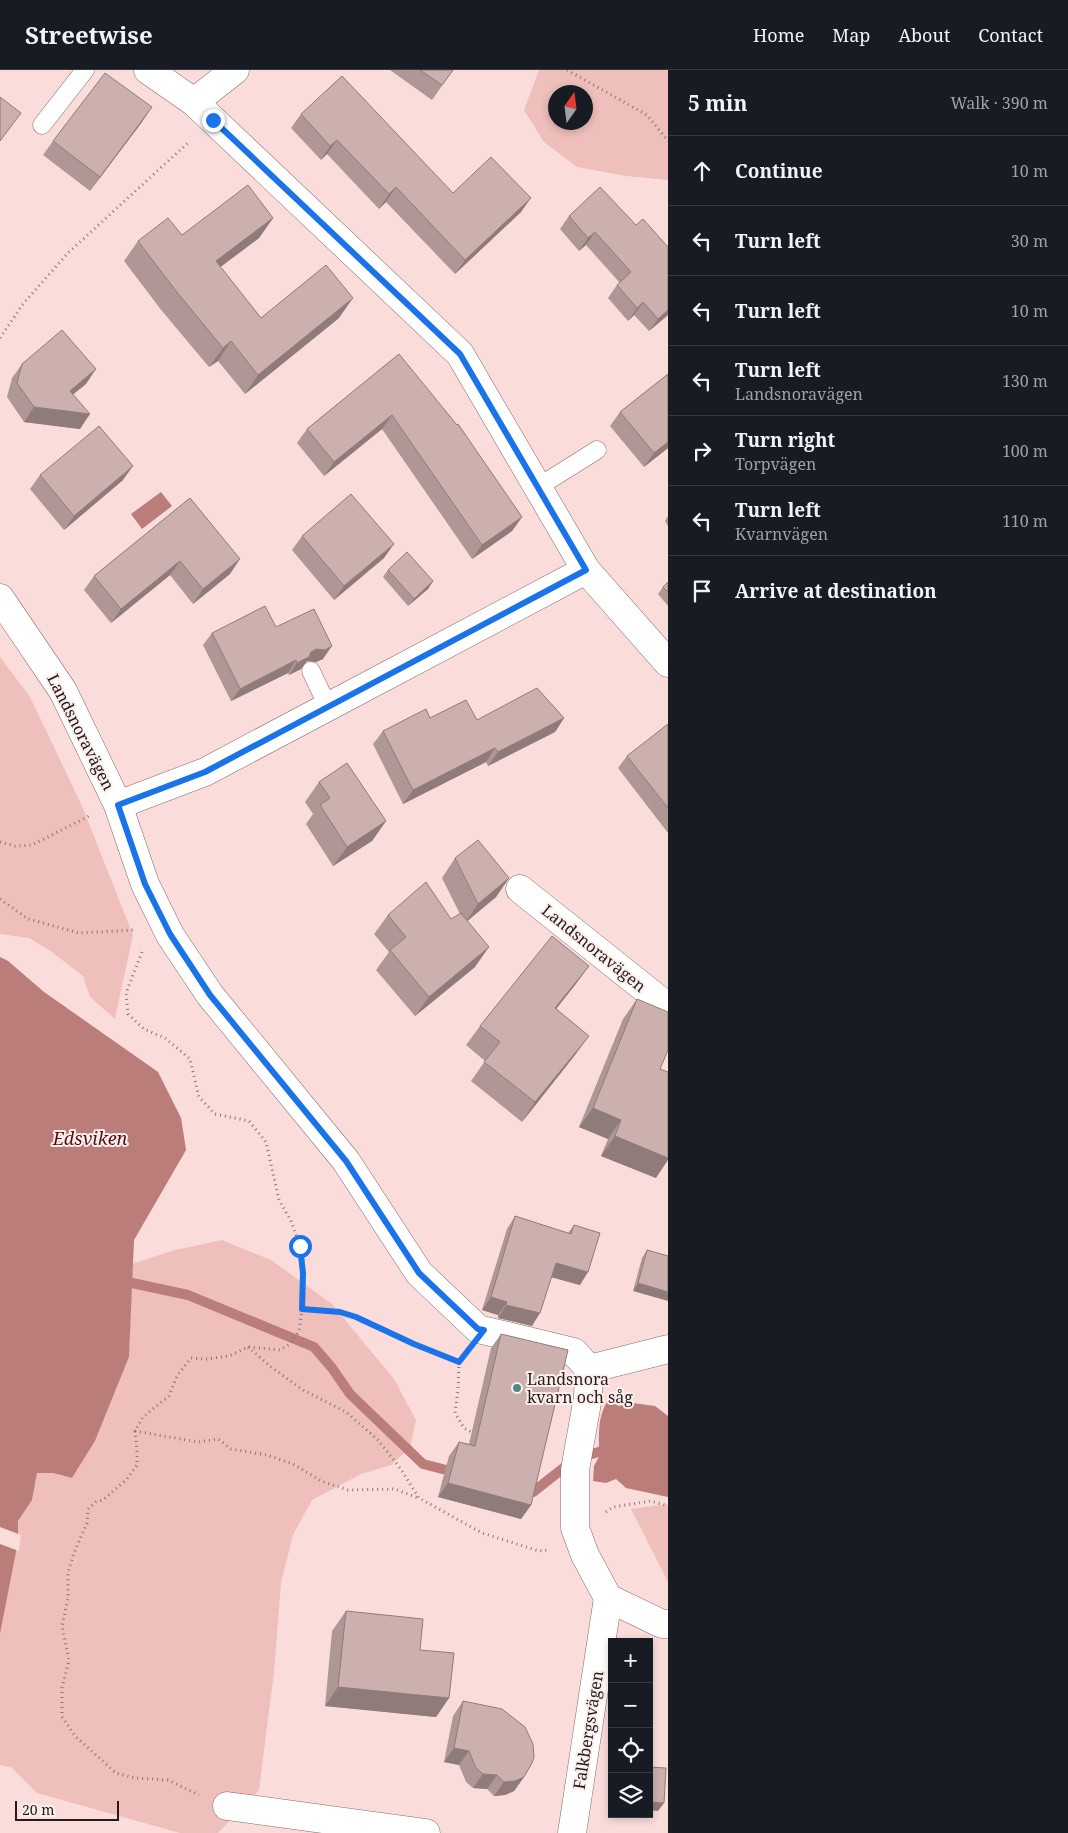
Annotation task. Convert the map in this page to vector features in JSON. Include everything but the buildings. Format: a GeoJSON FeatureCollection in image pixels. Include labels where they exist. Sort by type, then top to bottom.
{"type":"FeatureCollection","features":[{"type":"Feature","properties":{"kind":"street"},"geometry":{"type":"LineString","coordinates":[[148,70],[204,111],[460,354],[586,570],[668,663]]}},
{"type":"Feature","properties":{"kind":"street"},"geometry":{"type":"LineString","coordinates":[[204,111],[235,70]]}},
{"type":"Feature","properties":{"kind":"street"},"geometry":{"type":"LineString","coordinates":[[118,805],[205,772],[586,570]]}},
{"type":"Feature","properties":{"kind":"street","name":"Landsnoravägen"},"geometry":{"type":"LineString","coordinates":[[0,598],[63,691],[118,805],[145,884],[170,934],[210,995],[346,1161],[419,1273],[478,1329],[574,1352],[589,1369]]}},
{"type":"Feature","properties":{"kind":"street","name":"Landsnoravägen"},"geometry":{"type":"LineString","coordinates":[[520,889],[668,1007]]}},
{"type":"Feature","properties":{"kind":"street"},"geometry":{"type":"LineString","coordinates":[[668,1349],[589,1369],[588,1397],[575,1470],[575,1528],[608,1598],[662,1624],[668,1624]]}},
{"type":"Feature","properties":{"kind":"street","name":"Falkbergsvägen"},"geometry":{"type":"LineString","coordinates":[[572,1833],[608,1598]]}},
{"type":"Feature","properties":{"kind":"street"},"geometry":{"type":"LineString","coordinates":[[227,1806],[426,1833]]}},
{"type":"Feature","properties":{"kind":"lane"},"geometry":{"type":"LineString","coordinates":[[42,125],[85,70]]}},
{"type":"Feature","properties":{"kind":"lane"},"geometry":{"type":"LineString","coordinates":[[538,488],[596,450]]}},
{"type":"Feature","properties":{"kind":"lane"},"geometry":{"type":"LineString","coordinates":[[311,671],[328,707]]}},
{"type":"Feature","properties":{"kind":"path"},"geometry":{"type":"LineString","coordinates":[[567,70],[647,115],[668,141]]}},
{"type":"Feature","properties":{"kind":"path"},"geometry":{"type":"LineString","coordinates":[[0,338],[23,304],[68,252],[204,111]]}},
{"type":"Feature","properties":{"kind":"path"},"geometry":{"type":"LineString","coordinates":[[0,842],[15,846],[32,845],[92,814]]}},
{"type":"Feature","properties":{"kind":"path"},"geometry":{"type":"LineString","coordinates":[[0,899],[28,919],[79,933],[140,930]]}},
{"type":"Feature","properties":{"kind":"path"},"geometry":{"type":"LineString","coordinates":[[142,951],[126,993],[128,1014],[144,1029],[165,1038],[190,1060],[199,1097],[215,1114],[249,1121],[266,1142],[279,1200],[291,1221],[300,1246],[303,1273],[299,1331],[290,1344],[280,1350],[248,1347],[229,1356],[207,1359],[191,1358],[177,1376],[169,1396],[143,1417],[135,1431],[136,1466],[127,1479],[103,1500],[96,1502],[88,1509],[87,1523],[68,1572],[68,1598],[62,1626],[69,1660],[62,1688],[62,1717],[75,1736],[116,1772],[135,1778],[168,1780],[202,1796]]}},
{"type":"Feature","properties":{"kind":"path"},"geometry":{"type":"LineString","coordinates":[[302,1309],[340,1312],[356,1317],[414,1344],[459,1362]]}},
{"type":"Feature","properties":{"kind":"path"},"geometry":{"type":"LineString","coordinates":[[479,1436],[464,1428],[455,1413],[459,1362],[484,1330]]}},
{"type":"Feature","properties":{"kind":"path"},"geometry":{"type":"LineString","coordinates":[[248,1347],[271,1367],[303,1390],[346,1412],[377,1439],[400,1468],[419,1498]]}},
{"type":"Feature","properties":{"kind":"path"},"geometry":{"type":"LineString","coordinates":[[135,1431],[198,1442],[218,1440],[231,1449],[267,1454],[293,1464],[322,1481],[348,1490],[395,1489],[419,1498],[466,1526],[509,1543],[539,1551],[565,1549],[579,1539],[613,1507],[651,1501],[668,1506]]}},
{"type":"Feature","properties":{"kind":"shaded area"},"geometry":{"type":"Polygon","coordinates":[[[539,70],[668,70],[668,180],[626,176],[577,167],[544,142],[524,110],[539,70]]]}},
{"type":"Feature","properties":{"kind":"shaded area"},"geometry":{"type":"Polygon","coordinates":[[[0,657],[30,697],[82,806],[133,935],[115,1019],[90,997],[83,976],[52,952],[29,938],[0,934],[0,657]]]}},
{"type":"Feature","properties":{"kind":"shaded area"},"geometry":{"type":"Polygon","coordinates":[[[0,957],[8,961],[44,992],[158,1072],[181,1118],[186,1150],[134,1240],[132,1264],[0,957]]]}},
{"type":"Feature","properties":{"kind":"shaded area"},"geometry":{"type":"Polygon","coordinates":[[[222,1240],[271,1260],[332,1304],[394,1379],[416,1420],[410,1448],[391,1465],[361,1474],[312,1500],[293,1535],[281,1582],[274,1672],[259,1790],[218,1833],[180,1833],[37,1793],[11,1767],[0,1765],[0,1634],[18,1542],[18,1521],[32,1500],[37,1473],[53,1473],[72,1478],[95,1441],[129,1357],[132,1264],[175,1250],[222,1240]]]}},
{"type":"Feature","properties":{"kind":"shaded area"},"geometry":{"type":"Polygon","coordinates":[[[668,1504],[668,1582],[631,1509],[668,1504]]]}},
{"type":"Feature","properties":{"kind":"water"},"geometry":{"type":"Polygon","coordinates":[[[161,492],[172,506],[142,529],[131,514],[161,492]]]}},
{"type":"Feature","properties":{"kind":"water","name":"Edsviken"},"geometry":{"type":"Polygon","coordinates":[[[0,957],[8,961],[44,992],[158,1072],[181,1118],[186,1150],[134,1240],[129,1357],[95,1441],[72,1478],[53,1473],[37,1473],[32,1500],[18,1521],[18,1542],[0,1634],[0,957]]]}},
{"type":"Feature","properties":{"kind":"water"},"geometry":{"type":"Polygon","coordinates":[[[608,1400],[619,1406],[633,1403],[655,1406],[668,1416],[668,1497],[626,1488],[616,1479],[606,1483],[593,1481],[594,1466],[602,1451],[599,1449],[601,1418],[608,1400]]]}},
{"type":"Feature","properties":{"kind":"pier"},"geometry":{"type":"Polygon","coordinates":[[[0,1527],[21,1535],[19,1551],[0,1544],[0,1527]]]}},
{"type":"Feature","properties":{"kind":"waterway"},"geometry":{"type":"LineString","coordinates":[[132,1283],[188,1295],[314,1347],[332,1368],[350,1394],[423,1464],[458,1473]]}},
{"type":"Feature","properties":{"kind":"waterway"},"geometry":{"type":"LineString","coordinates":[[521,1489],[533,1492],[575,1459],[602,1451]]}},
{"type":"Feature","properties":{"kind":"place","name":"Landsnora kvarn och såg"},"geometry":{"type":"Point","coordinates":[517,1388]}},
{"type":"Feature","properties":{"kind":"route"},"geometry":{"type":"LineString","coordinates":[[213,120],[460,354],[586,570],[205,772],[118,805],[145,884],[170,934],[210,995],[346,1161],[419,1273],[478,1329],[484,1330],[459,1362],[414,1344],[356,1317],[340,1312],[302,1309],[303,1273],[300,1246]]}}]}
